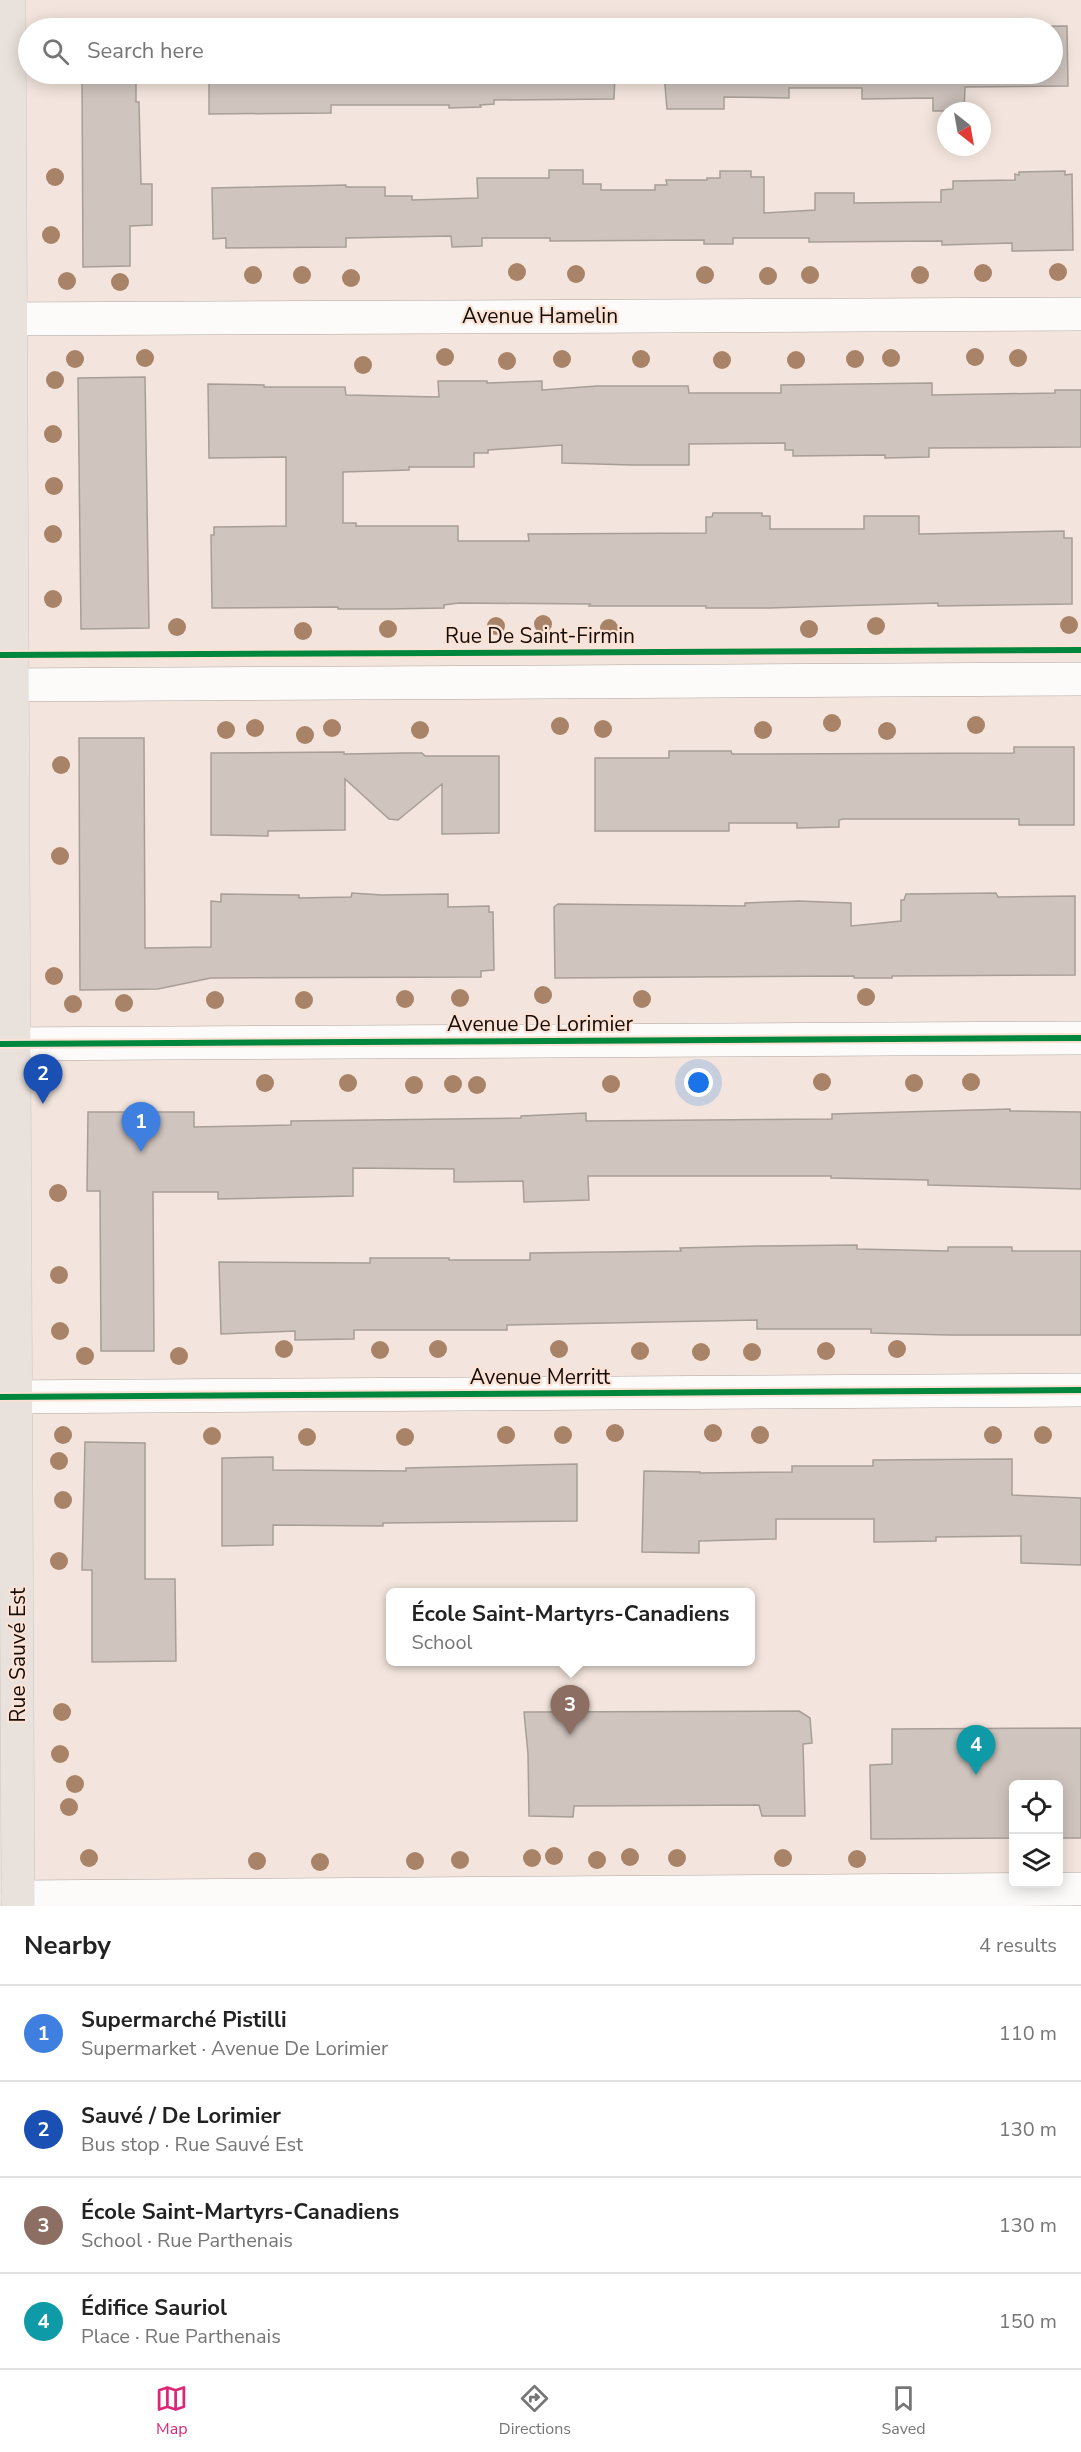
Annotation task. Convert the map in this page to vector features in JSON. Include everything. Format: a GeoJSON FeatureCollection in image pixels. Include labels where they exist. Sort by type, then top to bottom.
{"type":"FeatureCollection","features":[{"type":"Feature","properties":{"kind":"main road","name":"Rue Sauvé Est"},"geometry":{"type":"LineString","coordinates":[[9,0],[5,319],[8,1397],[19,1692],[18,1901]]}},
{"type":"Feature","properties":{"kind":"street","name":"Avenue Hamelin"},"geometry":{"type":"LineString","coordinates":[[5,319],[1081,314]]}},
{"type":"Feature","properties":{"kind":"street"},"geometry":{"type":"LineString","coordinates":[[6,685],[1081,679]]}},
{"type":"Feature","properties":{"kind":"street","name":"Avenue De Lorimier"},"geometry":{"type":"LineString","coordinates":[[8,1044],[1081,1038]]}},
{"type":"Feature","properties":{"kind":"street","name":"Avenue Merritt"},"geometry":{"type":"LineString","coordinates":[[8,1397],[1081,1390]]}},
{"type":"Feature","properties":{"kind":"street"},"geometry":{"type":"LineString","coordinates":[[18,1901],[1081,1889]]}},
{"type":"Feature","properties":{"kind":"building"},"geometry":{"type":"Polygon","coordinates":[[[1063,26],[1067,26],[1068,86],[965,87],[964,102],[937,102],[937,111],[933,111],[933,98],[862,99],[862,88],[789,88],[789,98],[724,97],[724,109],[667,109],[665,84],[1063,84],[1063,26]]]}},
{"type":"Feature","properties":{"kind":"building"},"geometry":{"type":"Polygon","coordinates":[[[82,84],[136,84],[136,102],[139,102],[141,184],[152,184],[152,225],[130,226],[130,266],[83,267],[82,84]]]}},
{"type":"Feature","properties":{"kind":"building"},"geometry":{"type":"Polygon","coordinates":[[[209,84],[615,84],[614,99],[494,100],[494,104],[480,105],[481,107],[449,108],[449,105],[331,105],[331,113],[209,114],[209,84]]]}},
{"type":"Feature","properties":{"kind":"building"},"geometry":{"type":"Polygon","coordinates":[[[549,170],[583,170],[583,184],[601,184],[601,190],[655,190],[655,185],[667,185],[666,180],[707,180],[707,178],[720,178],[720,171],[751,171],[751,177],[764,177],[764,213],[815,210],[815,193],[854,193],[854,203],[941,202],[941,190],[953,189],[953,181],[1015,180],[1015,174],[1019,175],[1019,172],[1065,171],[1065,175],[1072,174],[1073,250],[1012,251],[1012,243],[942,245],[942,241],[809,242],[809,238],[733,238],[733,244],[704,244],[704,240],[550,241],[550,238],[482,238],[482,246],[452,247],[451,236],[346,238],[346,247],[226,248],[226,238],[213,239],[212,188],[346,185],[346,187],[385,187],[385,196],[412,196],[412,200],[478,198],[477,178],[549,178],[549,170]]]}},
{"type":"Feature","properties":{"kind":"building"},"geometry":{"type":"Polygon","coordinates":[[[145,377],[149,628],[81,629],[78,378],[145,377]]]}},
{"type":"Feature","properties":{"kind":"building"},"geometry":{"type":"Polygon","coordinates":[[[438,381],[487,381],[487,383],[542,381],[542,390],[597,386],[688,386],[689,393],[781,393],[781,385],[932,383],[932,395],[1055,393],[1055,390],[1081,390],[1081,447],[929,448],[929,457],[885,458],[885,455],[793,456],[793,450],[785,450],[785,443],[689,444],[689,465],[632,465],[562,463],[562,445],[474,453],[474,467],[409,467],[409,470],[343,472],[343,523],[356,523],[356,526],[458,526],[458,541],[529,541],[528,534],[706,533],[706,517],[712,517],[713,513],[762,513],[762,516],[770,516],[770,529],[864,529],[864,516],[919,516],[919,534],[1064,531],[1064,538],[1072,538],[1072,604],[938,606],[938,603],[706,608],[706,606],[459,603],[444,605],[444,608],[212,608],[211,535],[214,535],[214,527],[286,526],[286,457],[209,458],[208,384],[345,387],[346,395],[439,397],[438,381]]]}},
{"type":"Feature","properties":{"kind":"building"},"geometry":{"type":"Polygon","coordinates":[[[79,738],[144,738],[145,948],[211,947],[211,901],[221,902],[221,894],[299,895],[299,898],[351,897],[352,893],[448,894],[448,907],[489,906],[489,912],[493,912],[494,970],[481,971],[481,977],[211,978],[158,989],[80,990],[79,738]]]}},
{"type":"Feature","properties":{"kind":"building"},"geometry":{"type":"Polygon","coordinates":[[[1014,747],[1074,747],[1074,825],[1019,825],[1019,819],[843,819],[839,820],[839,827],[797,828],[797,823],[729,823],[729,831],[595,831],[595,758],[669,758],[669,751],[731,751],[732,754],[1014,753],[1014,747]]]}},
{"type":"Feature","properties":{"kind":"building"},"geometry":{"type":"Polygon","coordinates":[[[344,752],[344,754],[422,753],[425,756],[499,756],[499,833],[442,834],[442,784],[398,820],[389,819],[345,779],[345,830],[268,831],[268,836],[211,835],[211,753],[344,752]]]}},
{"type":"Feature","properties":{"kind":"building"},"geometry":{"type":"Polygon","coordinates":[[[996,893],[998,897],[1075,896],[1075,975],[892,976],[892,978],[854,978],[854,976],[555,978],[554,907],[558,904],[745,906],[745,903],[799,901],[851,903],[851,926],[901,921],[901,900],[904,900],[906,894],[996,893]]]}},
{"type":"Feature","properties":{"kind":"building"},"geometry":{"type":"Polygon","coordinates":[[[1010,1109],[1010,1111],[1081,1112],[1081,1189],[928,1185],[928,1180],[831,1178],[831,1176],[588,1176],[589,1200],[524,1202],[523,1181],[454,1182],[454,1169],[353,1168],[353,1196],[218,1199],[218,1192],[153,1192],[154,1351],[101,1351],[100,1191],[87,1191],[88,1112],[194,1112],[194,1127],[291,1125],[291,1121],[521,1118],[521,1116],[586,1113],[586,1121],[832,1119],[832,1114],[1010,1109]]]}},
{"type":"Feature","properties":{"kind":"building"},"geometry":{"type":"Polygon","coordinates":[[[857,1245],[857,1249],[948,1251],[948,1247],[1012,1247],[1012,1251],[1081,1251],[1081,1335],[949,1335],[871,1333],[871,1329],[757,1329],[757,1320],[507,1325],[507,1330],[354,1330],[354,1339],[295,1340],[295,1331],[221,1334],[219,1262],[370,1263],[370,1258],[530,1260],[530,1253],[857,1245]]]}},
{"type":"Feature","properties":{"kind":"building"},"geometry":{"type":"Polygon","coordinates":[[[85,1442],[145,1443],[145,1579],[175,1579],[176,1661],[92,1662],[92,1570],[82,1570],[85,1442]]]}},
{"type":"Feature","properties":{"kind":"building"},"geometry":{"type":"Polygon","coordinates":[[[273,1457],[273,1470],[406,1471],[406,1468],[577,1464],[577,1521],[383,1523],[383,1526],[273,1525],[273,1545],[222,1546],[222,1458],[273,1457]]]}},
{"type":"Feature","properties":{"kind":"building"},"geometry":{"type":"Polygon","coordinates":[[[1012,1459],[1012,1495],[1081,1498],[1081,1565],[1021,1563],[1021,1536],[936,1537],[936,1541],[874,1542],[874,1519],[776,1519],[776,1539],[699,1541],[699,1553],[642,1552],[644,1471],[792,1472],[792,1466],[873,1466],[873,1460],[1012,1459]]]}},
{"type":"Feature","properties":{"kind":"building"},"geometry":{"type":"Polygon","coordinates":[[[799,1711],[810,1718],[812,1743],[803,1744],[805,1816],[762,1816],[759,1805],[574,1806],[573,1817],[529,1816],[528,1754],[524,1712],[799,1711]]]}},
{"type":"Feature","properties":{"kind":"building"},"geometry":{"type":"Polygon","coordinates":[[[1081,1728],[1081,1838],[1063,1838],[1063,1780],[1009,1780],[1009,1838],[871,1839],[870,1765],[892,1764],[892,1729],[1081,1728]]]}},
{"type":"Feature","properties":{"kind":"cycle path","name":"Rue De Saint-Firmin"},"geometry":{"type":"LineString","coordinates":[[0,655],[1081,650]]}},
{"type":"Feature","properties":{"kind":"cycle path"},"geometry":{"type":"LineString","coordinates":[[0,1044],[1081,1038]]}},
{"type":"Feature","properties":{"kind":"cycle path"},"geometry":{"type":"LineString","coordinates":[[0,1397],[1081,1390]]}},
{"type":"Feature","properties":{"kind":"place","name":"Sauvé / De Lorimier"},"geometry":{"type":"Point","coordinates":[43,1104]}},
{"type":"Feature","properties":{"kind":"place","name":"Supermarché Pistilli"},"geometry":{"type":"Point","coordinates":[141,1152]}},
{"type":"Feature","properties":{"kind":"place","name":"École Saint-Martyrs-Canadiens"},"geometry":{"type":"Point","coordinates":[570,1735]}},
{"type":"Feature","properties":{"kind":"place","name":"Édifice Sauriol"},"geometry":{"type":"Point","coordinates":[976,1775]}}]}
